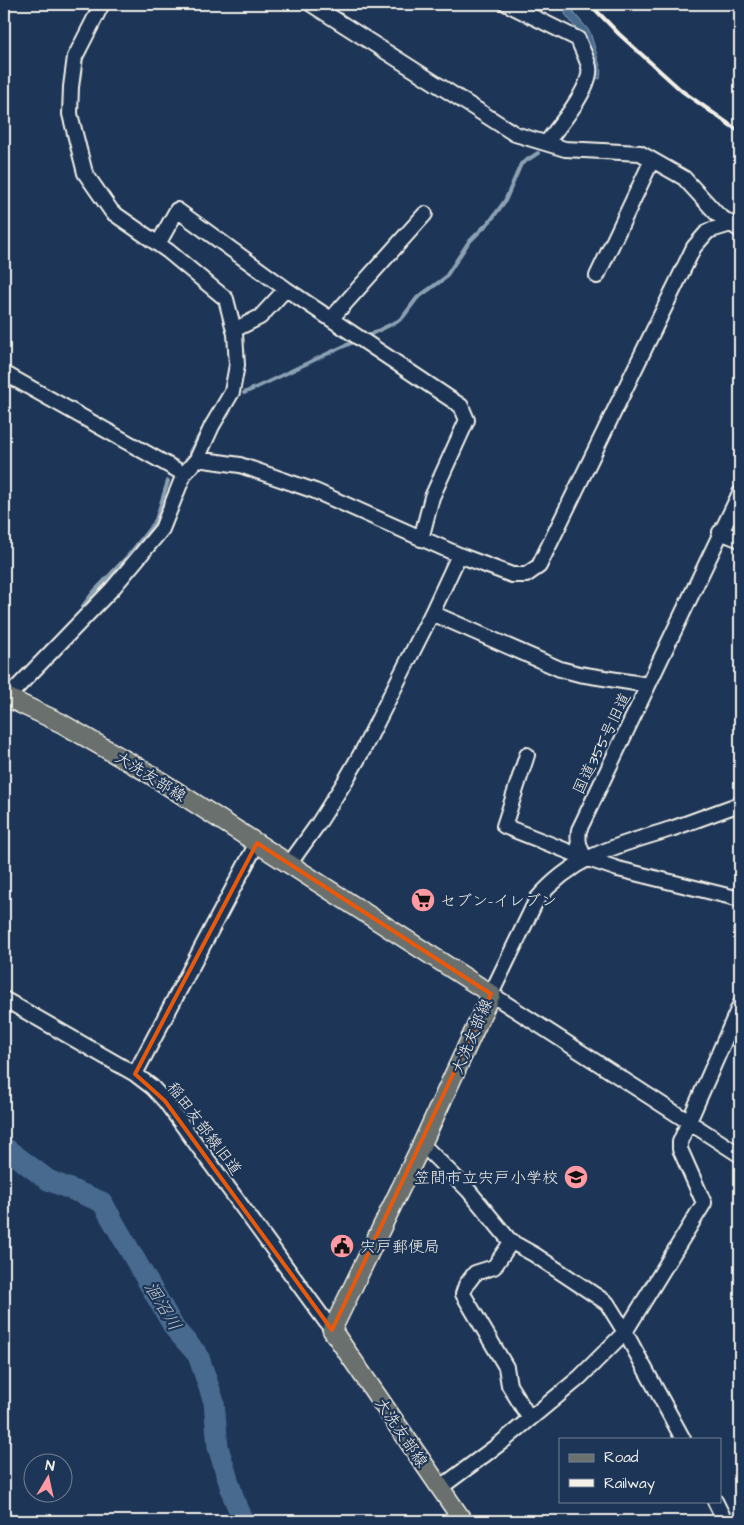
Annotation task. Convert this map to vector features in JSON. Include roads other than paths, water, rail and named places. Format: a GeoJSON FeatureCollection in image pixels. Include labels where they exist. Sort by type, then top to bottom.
{"type":"FeatureCollection","features":[{"type":"Feature","properties":{"kind":"main road","name":"大洗友部線"},"geometry":{"type":"LineString","coordinates":[[5,698],[61,723],[148,773],[491,994],[422,1144],[332,1330],[463,1521]]}},
{"type":"Feature","properties":{"kind":"street"},"geometry":{"type":"LineString","coordinates":[[5,698],[112,589],[162,529],[184,474],[196,459],[212,426],[232,392],[237,365],[234,330],[226,299],[158,244],[112,212],[85,173],[70,114],[75,57],[102,4]]}},
{"type":"Feature","properties":{"kind":"street"},"geometry":{"type":"LineString","coordinates":[[312,4],[515,134],[565,149],[640,153],[684,178],[718,215],[736,227]]}},
{"type":"Feature","properties":{"kind":"street"},"geometry":{"type":"LineString","coordinates":[[507,4],[578,38],[590,69],[586,86],[566,118],[546,143]]}},
{"type":"Feature","properties":{"kind":"street"},"geometry":{"type":"LineString","coordinates":[[597,276],[652,160]]}},
{"type":"Feature","properties":{"kind":"street"},"geometry":{"type":"LineString","coordinates":[[158,244],[177,210],[286,289],[461,406],[467,420],[432,497],[421,539]]}},
{"type":"Feature","properties":{"kind":"street"},"geometry":{"type":"LineString","coordinates":[[331,319],[424,214]]}},
{"type":"Feature","properties":{"kind":"street"},"geometry":{"type":"LineString","coordinates":[[196,459],[240,465],[315,491],[459,556],[512,575],[526,574],[539,566],[694,247],[708,231],[736,227]]}},
{"type":"Feature","properties":{"kind":"street"},"geometry":{"type":"LineString","coordinates":[[234,330],[260,317],[286,289]]}},
{"type":"Feature","properties":{"kind":"street"},"geometry":{"type":"LineString","coordinates":[[4,373],[184,474]]}},
{"type":"Feature","properties":{"kind":"street","name":"国道355号旧道"},"geometry":{"type":"LineString","coordinates":[[585,858],[578,845],[579,830],[740,493]]}},
{"type":"Feature","properties":{"kind":"street"},"geometry":{"type":"LineString","coordinates":[[720,532],[740,540]]}},
{"type":"Feature","properties":{"kind":"street"},"geometry":{"type":"LineString","coordinates":[[290,863],[344,783],[432,613],[459,556]]}},
{"type":"Feature","properties":{"kind":"street"},"geometry":{"type":"LineString","coordinates":[[432,613],[560,669],[579,674],[648,685]]}},
{"type":"Feature","properties":{"kind":"street"},"geometry":{"type":"LineString","coordinates":[[527,755],[504,826],[618,869],[740,899]]}},
{"type":"Feature","properties":{"kind":"street"},"geometry":{"type":"LineString","coordinates":[[740,804],[612,847],[585,858],[563,874],[548,886],[537,899],[491,994],[740,1155]]}},
{"type":"Feature","properties":{"kind":"street"},"geometry":{"type":"LineString","coordinates":[[135,1074],[257,843]]}},
{"type":"Feature","properties":{"kind":"street","name":"稲田友部線旧道"},"geometry":{"type":"LineString","coordinates":[[4,999],[135,1074],[152,1087],[165,1101],[332,1330]]}},
{"type":"Feature","properties":{"kind":"street"},"geometry":{"type":"LineString","coordinates":[[440,1488],[502,1442],[579,1378],[625,1332],[704,1202],[680,1150],[680,1142],[740,1005]]}},
{"type":"Feature","properties":{"kind":"street"},"geometry":{"type":"LineString","coordinates":[[422,1144],[469,1191],[512,1242],[607,1303],[625,1332],[682,1438]]}},
{"type":"Feature","properties":{"kind":"street"},"geometry":{"type":"LineString","coordinates":[[512,1242],[494,1267],[475,1273],[462,1294],[506,1367],[510,1385],[530,1419]]}},
{"type":"Feature","properties":{"kind":"street"},"geometry":{"type":"LineString","coordinates":[[716,1502],[725,1521]]}},
{"type":"Feature","properties":{"kind":"water"},"geometry":{"type":"Polygon","coordinates":[[[569,4],[580,4],[574,9],[574,13],[590,32],[601,69],[600,79],[592,77],[582,36],[565,14],[566,7],[569,4]]]}},
{"type":"Feature","properties":{"kind":"waterway"},"geometry":{"type":"LineString","coordinates":[[591,88],[596,73]]}},
{"type":"Feature","properties":{"kind":"waterway"},"geometry":{"type":"LineString","coordinates":[[365,337],[398,321],[417,298],[445,278],[468,243],[491,220],[505,201],[521,164],[538,153]]}},
{"type":"Feature","properties":{"kind":"waterway"},"geometry":{"type":"LineString","coordinates":[[244,393],[356,341]]}},
{"type":"Feature","properties":{"kind":"waterway"},"geometry":{"type":"LineString","coordinates":[[190,452],[203,429]]}},
{"type":"Feature","properties":{"kind":"waterway"},"geometry":{"type":"LineString","coordinates":[[83,606],[129,555],[156,520],[168,481]]}},
{"type":"Feature","properties":{"kind":"waterway","name":"涸沼川"},"geometry":{"type":"LineString","coordinates":[[4,1147],[48,1180],[102,1202],[175,1329],[198,1355],[214,1402],[218,1447],[234,1499],[244,1521]]}},
{"type":"Feature","properties":{"kind":"railway"},"geometry":{"type":"LineString","coordinates":[[590,4],[619,34],[682,91],[740,132]]}},
{"type":"Feature","properties":{"kind":"place","name":"セブン-イレブン"},"geometry":{"type":"Point","coordinates":[423,900]}},
{"type":"Feature","properties":{"kind":"place","name":"笠間市立宍戸小学校"},"geometry":{"type":"Point","coordinates":[576,1177]}},
{"type":"Feature","properties":{"kind":"place","name":"宍戸郵便局"},"geometry":{"type":"Point","coordinates":[342,1246]}}]}
